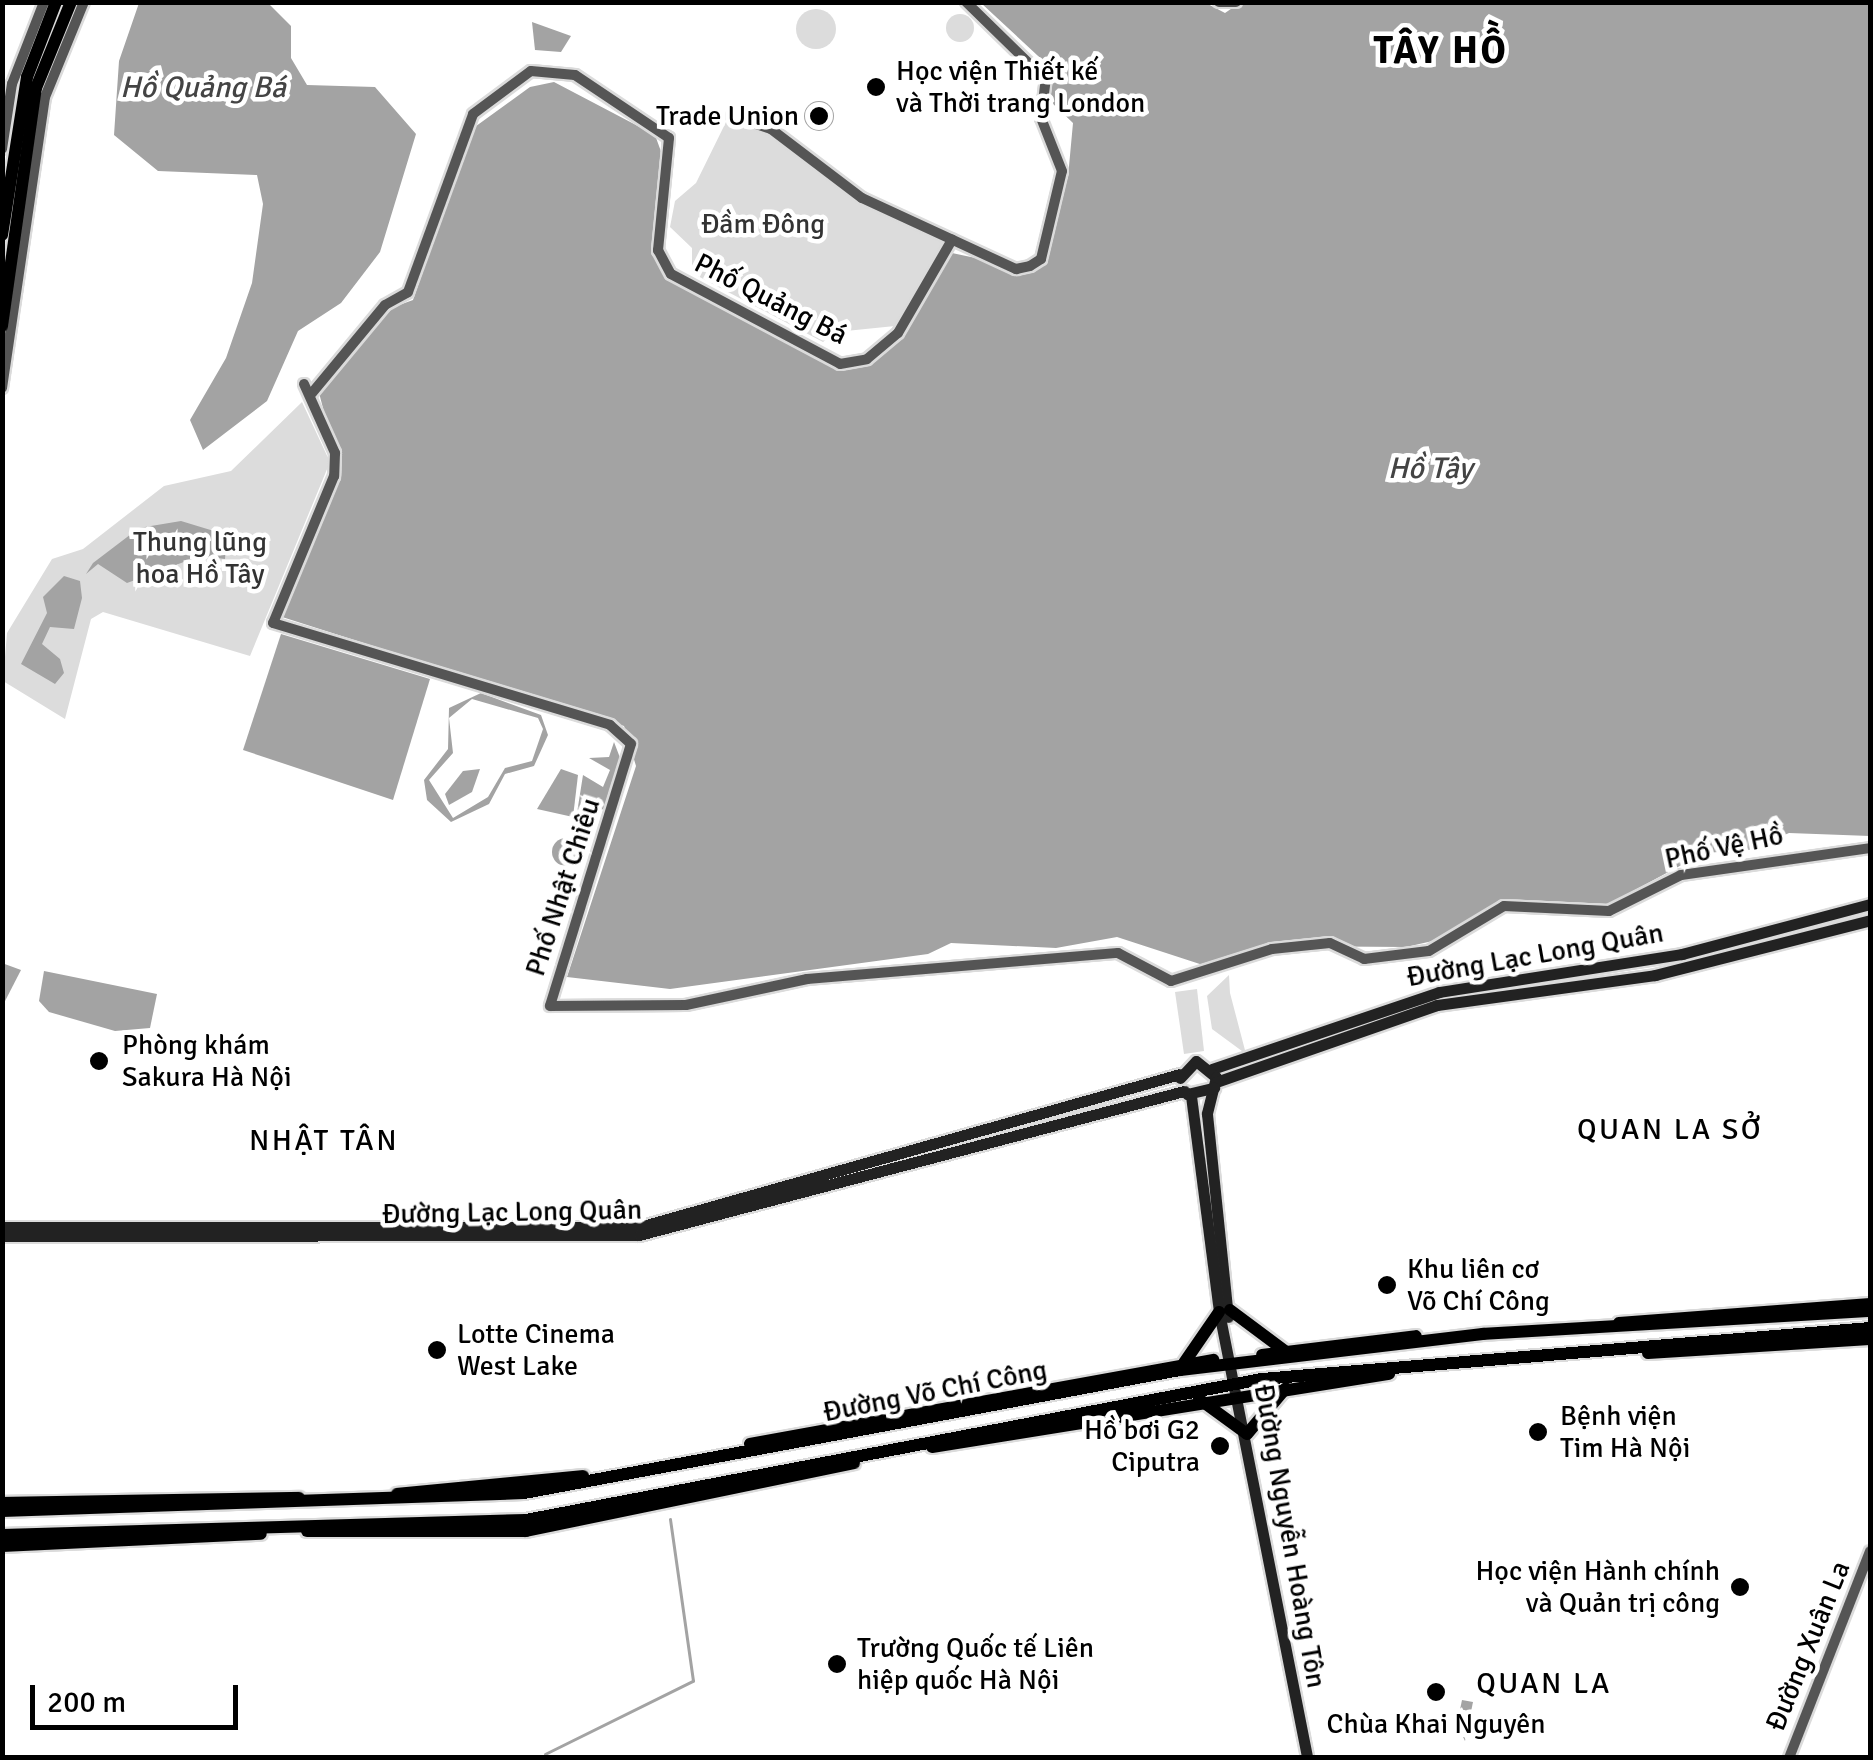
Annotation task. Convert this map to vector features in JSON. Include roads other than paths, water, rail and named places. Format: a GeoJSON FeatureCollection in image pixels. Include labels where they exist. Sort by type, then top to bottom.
{"type":"FeatureCollection","features":[{"type":"Feature","properties":{"kind":"main road"},"geometry":{"type":"LineString","coordinates":[[2,326],[7,232],[27,77],[56,2]]}},
{"type":"Feature","properties":{"kind":"main road"},"geometry":{"type":"LineString","coordinates":[[7,232],[36,88],[71,2]]}},
{"type":"Feature","properties":{"kind":"main road","name":"Đường Lạc Long Quân"},"geometry":{"type":"LineString","coordinates":[[2,1236],[639,1236],[1188,1093],[1214,1079],[1439,992],[1682,954],[1870,904]]}},
{"type":"Feature","properties":{"kind":"main road","name":"Đường Lạc Long Quân"},"geometry":{"type":"LineString","coordinates":[[1214,1079],[1437,1005],[1655,975],[1870,920]]}},
{"type":"Feature","properties":{"kind":"main road","name":"Đường Lạc Long Quân"},"geometry":{"type":"LineString","coordinates":[[2,1226],[639,1227],[1180,1074],[1196,1061],[1214,1079]]}},
{"type":"Feature","properties":{"kind":"main road","name":"Đường Nguyễn Hoàng Tôn"},"geometry":{"type":"LineString","coordinates":[[1180,1074],[1188,1093],[1306,1758]]}},
{"type":"Feature","properties":{"kind":"main road","name":"Đường Nguyễn Hoàng Tôn"},"geometry":{"type":"LineString","coordinates":[[1214,1079],[1208,1114],[1225,1315]]}},
{"type":"Feature","properties":{"kind":"main road","name":"Đường Võ Chí Công"},"geometry":{"type":"LineString","coordinates":[[1233,1362],[1285,1351],[1870,1307]]}},
{"type":"Feature","properties":{"kind":"main road"},"geometry":{"type":"LineString","coordinates":[[1184,1363],[1225,1315],[1285,1351]]}},
{"type":"Feature","properties":{"kind":"main road","name":"Đường Võ Chí Công"},"geometry":{"type":"LineString","coordinates":[[2,1546],[526,1520],[854,1463],[1266,1384],[1797,1331],[1870,1328]]}},
{"type":"Feature","properties":{"kind":"main road"},"geometry":{"type":"LineString","coordinates":[[1779,1344],[1797,1331]]}},
{"type":"Feature","properties":{"kind":"main road","name":"Đường Võ Chí Công"},"geometry":{"type":"LineString","coordinates":[[644,1470],[1184,1363],[1233,1362],[1483,1334]]}},
{"type":"Feature","properties":{"kind":"main road","name":"Đường Võ Chí Công"},"geometry":{"type":"LineString","coordinates":[[1266,1384],[1288,1386],[1870,1339]]}},
{"type":"Feature","properties":{"kind":"main road","name":"Đường Võ Chí Công"},"geometry":{"type":"LineString","coordinates":[[2,1512],[397,1494],[524,1493],[1210,1363]]}},
{"type":"Feature","properties":{"kind":"main road"},"geometry":{"type":"LineString","coordinates":[[1198,1399],[1247,1434],[1288,1386]]}},
{"type":"Feature","properties":{"kind":"main road","name":"Đường Võ Chí Công"},"geometry":{"type":"LineString","coordinates":[[932,1447],[1198,1399],[1238,1388]]}},
{"type":"Feature","properties":{"kind":"main road","name":"Đường Võ Chí Công"},"geometry":{"type":"LineString","coordinates":[[2,1503],[299,1498]]}},
{"type":"Feature","properties":{"kind":"main road","name":"Đường Võ Chí Công"},"geometry":{"type":"LineString","coordinates":[[2,1535],[261,1534]]}},
{"type":"Feature","properties":{"kind":"street"},"geometry":{"type":"LineString","coordinates":[[2,149],[12,84],[44,2]]}},
{"type":"Feature","properties":{"kind":"street"},"geometry":{"type":"LineString","coordinates":[[2,388],[45,97],[84,2]]}},
{"type":"Feature","properties":{"kind":"street"},"geometry":{"type":"LineString","coordinates":[[732,116],[771,129],[862,198],[952,240],[1030,266],[1041,259],[1062,171],[1042,118],[1042,70],[966,2]]}},
{"type":"Feature","properties":{"kind":"street"},"geometry":{"type":"LineString","coordinates":[[1218,2],[1236,2]]}},
{"type":"Feature","properties":{"kind":"street","name":"Phố Quảng Bá"},"geometry":{"type":"LineString","coordinates":[[273,623],[334,476],[308,388],[386,305],[408,292],[472,114],[531,71],[575,74],[669,138],[658,250],[671,274],[840,364],[867,359],[898,333],[952,240]]}},
{"type":"Feature","properties":{"kind":"street","name":"Phố Nhật Chiêu"},"geometry":{"type":"LineString","coordinates":[[273,623],[626,736],[633,757],[550,1006],[686,1006],[807,979],[1118,953],[1171,981],[1201,973]]}},
{"type":"Feature","properties":{"kind":"street","name":"Phố Vệ Hồ"},"geometry":{"type":"LineString","coordinates":[[1201,973],[1263,951],[1330,943],[1364,958],[1430,951],[1504,906],[1609,911],[1681,875],[1870,848]]}},
{"type":"Feature","properties":{"kind":"street","name":"Đường Xuân La"},"geometry":{"type":"LineString","coordinates":[[1788,1758],[1870,1551]]}},
{"type":"Feature","properties":{"kind":"water","name":"Hồ Tây"},"geometry":{"type":"Polygon","coordinates":[[[1204,2],[1225,13],[1241,2],[1870,3],[1870,836],[1789,833],[1749,850],[1704,853],[1605,906],[1504,905],[1468,933],[1406,947],[1264,946],[1209,967],[1117,937],[1056,948],[951,943],[928,954],[670,989],[567,977],[636,766],[624,726],[279,616],[340,473],[318,389],[391,308],[413,300],[472,129],[530,87],[554,82],[655,135],[667,168],[652,251],[665,274],[833,366],[858,367],[905,329],[952,253],[1032,270],[1068,177],[1073,123],[1050,101],[1051,68],[981,3],[1204,2]]]}},
{"type":"Feature","properties":{"kind":"water","name":"Hồ Quảng Bá"},"geometry":{"type":"Polygon","coordinates":[[[139,3],[268,3],[291,26],[291,58],[307,85],[375,87],[416,134],[380,252],[341,303],[298,331],[267,401],[203,450],[190,420],[226,358],[252,283],[263,204],[257,175],[158,171],[114,135],[119,61],[139,3]]]}},
{"type":"Feature","properties":{"kind":"water"},"geometry":{"type":"Polygon","coordinates":[[[532,22],[571,36],[561,52],[535,50],[532,22]]]}},
{"type":"Feature","properties":{"kind":"water","name":"Trade Union"},"geometry":{"type":"Polygon","coordinates":[[[819,101],[829,106],[834,116],[829,126],[819,131],[809,126],[804,116],[809,106],[819,101]]]}},
{"type":"Feature","properties":{"kind":"water"},"geometry":{"type":"Polygon","coordinates":[[[181,521],[227,535],[225,559],[200,556],[127,583],[98,564],[86,574],[93,563],[139,528],[181,521]]]}},
{"type":"Feature","properties":{"kind":"water"},"geometry":{"type":"Polygon","coordinates":[[[64,576],[80,581],[82,598],[74,629],[50,627],[42,644],[60,659],[64,673],[55,684],[21,664],[47,613],[43,597],[64,576]]]}},
{"type":"Feature","properties":{"kind":"water"},"geometry":{"type":"Polygon","coordinates":[[[281,634],[430,679],[393,800],[243,750],[281,634]]]}},
{"type":"Feature","properties":{"kind":"water"},"geometry":{"type":"Polygon","coordinates":[[[481,693],[541,715],[548,735],[534,766],[505,774],[489,804],[451,822],[427,800],[424,780],[448,749],[449,708],[481,693]],[[472,699],[449,718],[453,753],[429,780],[453,818],[488,797],[505,768],[532,761],[543,729],[538,718],[472,699]]]}},
{"type":"Feature","properties":{"kind":"water"},"geometry":{"type":"Polygon","coordinates":[[[614,742],[622,763],[605,809],[577,813],[583,775],[603,787],[610,770],[589,758],[609,757],[614,742]]]}},
{"type":"Feature","properties":{"kind":"water"},"geometry":{"type":"Polygon","coordinates":[[[480,769],[472,792],[449,805],[445,794],[463,771],[480,769]]]}},
{"type":"Feature","properties":{"kind":"water"},"geometry":{"type":"Polygon","coordinates":[[[561,769],[578,775],[573,817],[537,809],[561,769]]]}},
{"type":"Feature","properties":{"kind":"water"},"geometry":{"type":"Polygon","coordinates":[[[566,838],[576,842],[580,852],[576,862],[566,866],[556,862],[552,852],[556,842],[566,838]]]}},
{"type":"Feature","properties":{"kind":"water"},"geometry":{"type":"Polygon","coordinates":[[[2,963],[21,970],[3,1005],[2,1005],[2,963]]]}},
{"type":"Feature","properties":{"kind":"water"},"geometry":{"type":"Polygon","coordinates":[[[44,971],[157,994],[150,1028],[115,1031],[49,1012],[39,1001],[44,971]]]}},
{"type":"Feature","properties":{"kind":"water"},"geometry":{"type":"Polygon","coordinates":[[[1462,1700],[1473,1702],[1465,1741],[1457,1724],[1462,1700]]]}},
{"type":"Feature","properties":{"kind":"waterway"},"geometry":{"type":"LineString","coordinates":[[545,1754],[693,1681],[670,1520]]}},
{"type":"Feature","properties":{"kind":"place","name":"Học viện Thiết kế và Thời trang London"},"geometry":{"type":"Point","coordinates":[876,87]}},
{"type":"Feature","properties":{"kind":"place","name":"Trade Union"},"geometry":{"type":"Point","coordinates":[819,116]}},
{"type":"Feature","properties":{"kind":"place","name":"Phòng khám Sakura Hà Nội"},"geometry":{"type":"Point","coordinates":[99,1061]}},
{"type":"Feature","properties":{"kind":"place","name":"Khu liên cơ Võ Chí Công"},"geometry":{"type":"Point","coordinates":[1387,1285]}},
{"type":"Feature","properties":{"kind":"place","name":"Lotte Cinema West Lake"},"geometry":{"type":"Point","coordinates":[437,1350]}},
{"type":"Feature","properties":{"kind":"place","name":"Bệnh viện Tim Hà Nội"},"geometry":{"type":"Point","coordinates":[1538,1432]}},
{"type":"Feature","properties":{"kind":"place","name":"Hồ bơi G2 Ciputra"},"geometry":{"type":"Point","coordinates":[1220,1446]}},
{"type":"Feature","properties":{"kind":"place","name":"Học viện Hành chính và Quản trị công"},"geometry":{"type":"Point","coordinates":[1740,1587]}},
{"type":"Feature","properties":{"kind":"place","name":"Trường Quốc tế Liên hiệp quốc Hà Nội"},"geometry":{"type":"Point","coordinates":[837,1664]}},
{"type":"Feature","properties":{"kind":"place","name":"Chùa Khai Nguyên"},"geometry":{"type":"Point","coordinates":[1436,1692]}},
{"type":"Feature","properties":{"kind":"district","name":"TÂY HỒ"},"geometry":{"type":"Point","coordinates":[1441,51]}},
{"type":"Feature","properties":{"kind":"district","name":"QUAN LA SỞ"},"geometry":{"type":"Point","coordinates":[1670,1130]}},
{"type":"Feature","properties":{"kind":"district","name":"NHẬT TÂN"},"geometry":{"type":"Point","coordinates":[324,1141]}},
{"type":"Feature","properties":{"kind":"district","name":"QUAN LA"},"geometry":{"type":"Point","coordinates":[1544,1684]}},
{"type":"Feature","properties":{"kind":"park label","name":"Đầm Đông"},"geometry":{"type":"Point","coordinates":[763,224]}},
{"type":"Feature","properties":{"kind":"park label","name":"Thung lũng hoa Hồ Tây"},"geometry":{"type":"Point","coordinates":[200,558]}}]}
